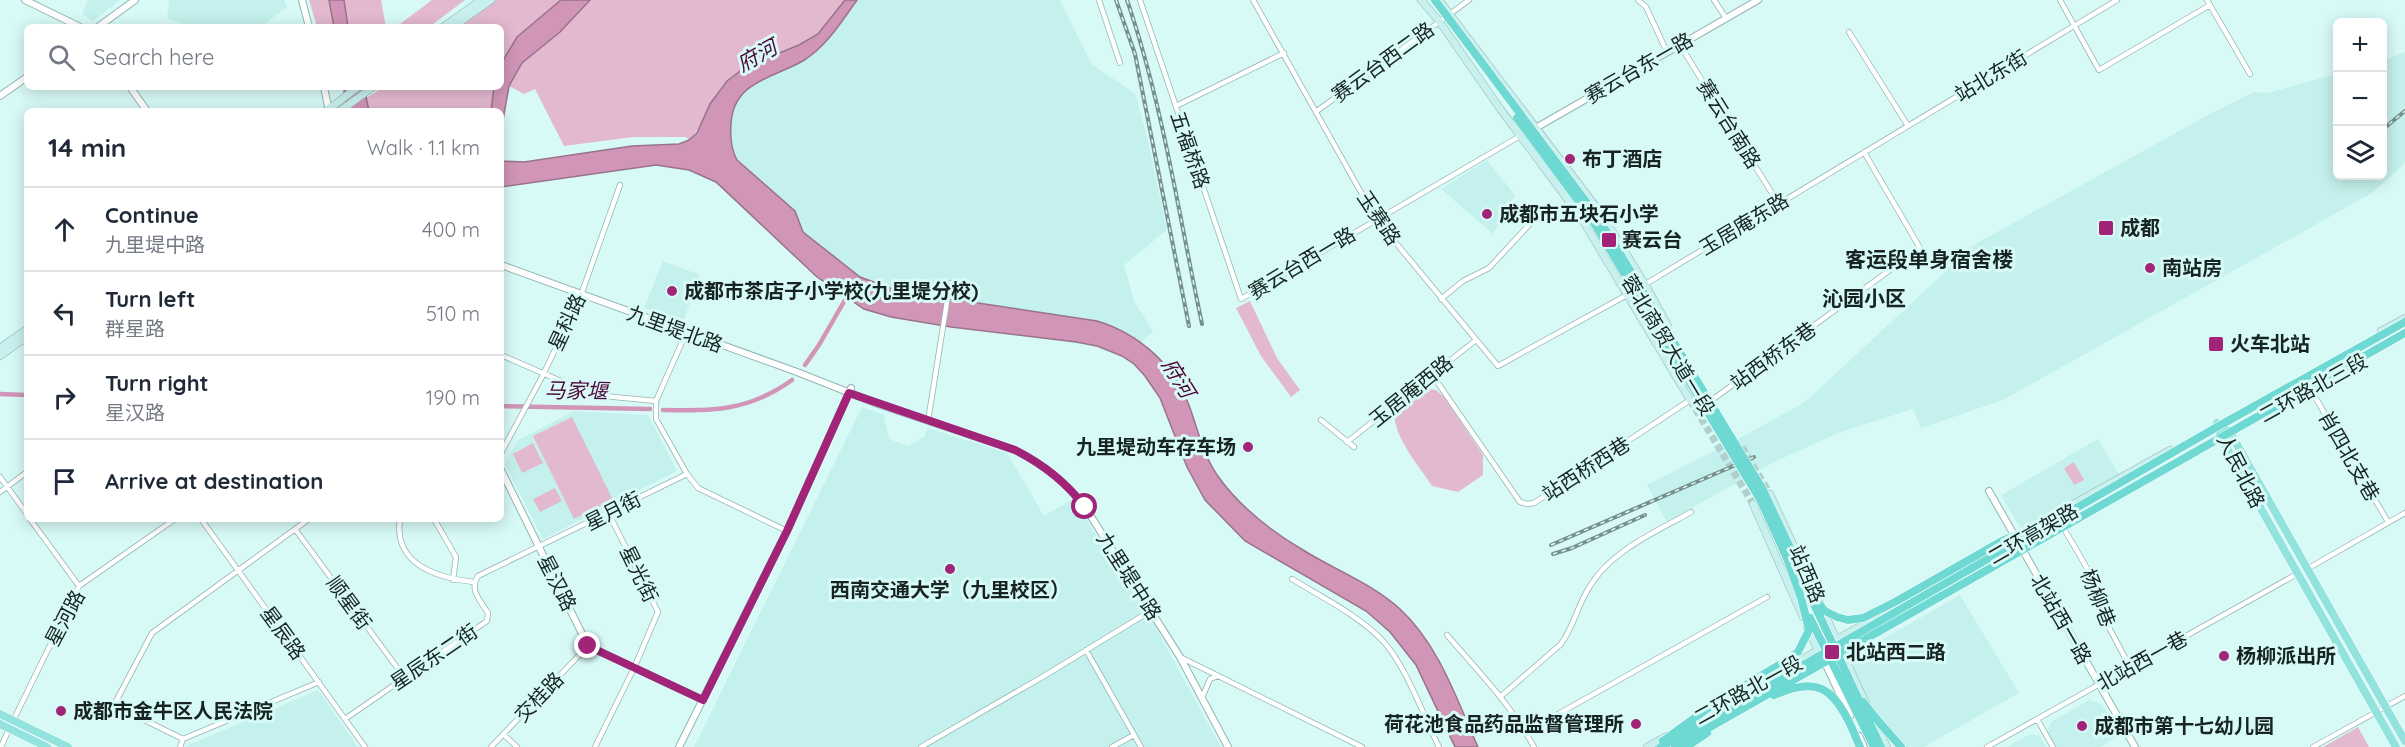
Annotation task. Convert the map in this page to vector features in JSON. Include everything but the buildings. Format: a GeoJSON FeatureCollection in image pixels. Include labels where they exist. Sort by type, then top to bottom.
{"type":"FeatureCollection","features":[{"type":"Feature","properties":{"kind":"highway"},"geometry":{"type":"LineString","coordinates":[[1428,0],[1446,18]]}},
{"type":"Feature","properties":{"kind":"highway"},"geometry":{"type":"LineString","coordinates":[[1435,0],[1446,18]]}},
{"type":"Feature","properties":{"kind":"highway","name":"蓉北商贸大道一段"},"geometry":{"type":"LineString","coordinates":[[1446,18],[1535,130],[1599,219],[1643,286],[1762,488],[1780,524],[1805,595]]}},
{"type":"Feature","properties":{"kind":"highway","name":"蓉北商贸大道一段"},"geometry":{"type":"LineString","coordinates":[[1446,18],[1591,218],[1761,501],[1805,595]]}},
{"type":"Feature","properties":{"kind":"highway","name":"二环高架路"},"geometry":{"type":"LineString","coordinates":[[1661,747],[2405,320]]}},
{"type":"Feature","properties":{"kind":"highway","name":"二环高架路"},"geometry":{"type":"LineString","coordinates":[[1675,747],[2405,335]]}},
{"type":"Feature","properties":{"kind":"highway"},"geometry":{"type":"LineString","coordinates":[[1805,595],[1837,617],[1848,620],[1863,618],[2002,541],[2070,513]]}},
{"type":"Feature","properties":{"kind":"highway"},"geometry":{"type":"LineString","coordinates":[[1805,595],[1881,747]]}},
{"type":"Feature","properties":{"kind":"highway"},"geometry":{"type":"LineString","coordinates":[[1656,747],[1711,706],[1798,652],[1809,630],[1805,595]]}},
{"type":"Feature","properties":{"kind":"highway"},"geometry":{"type":"LineString","coordinates":[[1805,595],[1875,747]]}},
{"type":"Feature","properties":{"kind":"highway"},"geometry":{"type":"LineString","coordinates":[[1742,708],[1799,686],[1813,686],[1826,690],[1842,708],[1862,747]]}},
{"type":"Feature","properties":{"kind":"highway"},"geometry":{"type":"LineString","coordinates":[[1853,690],[1901,747]]}},
{"type":"Feature","properties":{"kind":"highway"},"geometry":{"type":"LineString","coordinates":[[1686,747],[1734,713]]}},
{"type":"Feature","properties":{"kind":"main road"},"geometry":{"type":"LineString","coordinates":[[447,24],[481,0]]}},
{"type":"Feature","properties":{"kind":"main road"},"geometry":{"type":"LineString","coordinates":[[457,24],[490,0]]}},
{"type":"Feature","properties":{"kind":"main road","name":"蓉北商贸大道一段"},"geometry":{"type":"LineString","coordinates":[[1421,0],[1446,18]]}},
{"type":"Feature","properties":{"kind":"main road","name":"蓉北商贸大道一段"},"geometry":{"type":"LineString","coordinates":[[1439,0],[1446,18],[1520,136],[1580,216],[1690,400]]}},
{"type":"Feature","properties":{"kind":"main road"},"geometry":{"type":"LineString","coordinates":[[331,108],[354,90]]}},
{"type":"Feature","properties":{"kind":"main road"},"geometry":{"type":"LineString","coordinates":[[344,108],[369,90]]}},
{"type":"Feature","properties":{"kind":"main road","name":"蓉北商贸大道一段"},"geometry":{"type":"LineString","coordinates":[[1643,286],[1712,400]]}},
{"type":"Feature","properties":{"kind":"main road","name":"二环路北三段"},"geometry":{"type":"LineString","coordinates":[[2015,537],[2405,320]]}},
{"type":"Feature","properties":{"kind":"main road"},"geometry":{"type":"LineString","coordinates":[[1,345],[24,331]]}},
{"type":"Feature","properties":{"kind":"main road","name":"二环路北三段"},"geometry":{"type":"LineString","coordinates":[[2023,552],[2405,335]]}},
{"type":"Feature","properties":{"kind":"main road"},"geometry":{"type":"LineString","coordinates":[[0,356],[24,339]]}},
{"type":"Feature","properties":{"kind":"main road","name":"人民北路"},"geometry":{"type":"LineString","coordinates":[[2217,423],[2231,434],[2405,741]]}},
{"type":"Feature","properties":{"kind":"main road","name":"人民北路"},"geometry":{"type":"LineString","coordinates":[[2217,423],[2222,440],[2396,747]]}},
{"type":"Feature","properties":{"kind":"main road","name":"站西路"},"geometry":{"type":"LineString","coordinates":[[1770,494],[1798,552],[1842,655]]}},
{"type":"Feature","properties":{"kind":"main road","name":"站西路"},"geometry":{"type":"LineString","coordinates":[[1754,504],[1826,665]]}},
{"type":"Feature","properties":{"kind":"main road","name":"二环路北一段"},"geometry":{"type":"LineString","coordinates":[[1647,747],[2015,537]]}},
{"type":"Feature","properties":{"kind":"main road","name":"二环路北一段"},"geometry":{"type":"LineString","coordinates":[[1681,747],[2023,552]]}},
{"type":"Feature","properties":{"kind":"main road"},"geometry":{"type":"LineString","coordinates":[[1842,655],[1887,747]]}},
{"type":"Feature","properties":{"kind":"main road"},"geometry":{"type":"LineString","coordinates":[[0,714],[68,747]]}},
{"type":"Feature","properties":{"kind":"main road"},"geometry":{"type":"LineString","coordinates":[[0,724],[47,747]]}},
{"type":"Feature","properties":{"kind":"street"},"geometry":{"type":"LineString","coordinates":[[25,0],[74,24]]}},
{"type":"Feature","properties":{"kind":"street"},"geometry":{"type":"LineString","coordinates":[[102,24],[135,0]]}},
{"type":"Feature","properties":{"kind":"street"},"geometry":{"type":"LineString","coordinates":[[302,0],[308,24]]}},
{"type":"Feature","properties":{"kind":"street"},"geometry":{"type":"LineString","coordinates":[[1099,0],[1120,63]]}},
{"type":"Feature","properties":{"kind":"street","name":"五福桥路"},"geometry":{"type":"LineString","coordinates":[[1140,0],[1241,299]]}},
{"type":"Feature","properties":{"kind":"street","name":"玉赛路"},"geometry":{"type":"LineString","coordinates":[[1253,0],[1376,219],[1498,366]]}},
{"type":"Feature","properties":{"kind":"street","name":"赛云台西二路"},"geometry":{"type":"LineString","coordinates":[[1317,111],[1469,0]]}},
{"type":"Feature","properties":{"kind":"street"},"geometry":{"type":"LineString","coordinates":[[1638,0],[1646,7],[1668,52]]}},
{"type":"Feature","properties":{"kind":"street"},"geometry":{"type":"LineString","coordinates":[[1714,0],[1726,18]]}},
{"type":"Feature","properties":{"kind":"street","name":"赛云台东一路"},"geometry":{"type":"LineString","coordinates":[[1520,136],[1535,130],[1758,0]]}},
{"type":"Feature","properties":{"kind":"street"},"geometry":{"type":"LineString","coordinates":[[2060,0],[2099,70],[2208,3],[2250,74]]}},
{"type":"Feature","properties":{"kind":"street","name":"站北东街"},"geometry":{"type":"LineString","coordinates":[[1864,152],[2116,0]]}},
{"type":"Feature","properties":{"kind":"street"},"geometry":{"type":"LineString","coordinates":[[1848,32],[1908,126]]}},
{"type":"Feature","properties":{"kind":"street","name":"赛云台南路"},"geometry":{"type":"LineString","coordinates":[[1680,45],[1778,203]]}},
{"type":"Feature","properties":{"kind":"street"},"geometry":{"type":"LineString","coordinates":[[1176,106],[1284,53]]}},
{"type":"Feature","properties":{"kind":"street"},"geometry":{"type":"LineString","coordinates":[[0,96],[24,79]]}},
{"type":"Feature","properties":{"kind":"street"},"geometry":{"type":"LineString","coordinates":[[132,90],[145,108]]}},
{"type":"Feature","properties":{"kind":"street"},"geometry":{"type":"LineString","coordinates":[[325,90],[328,108]]}},
{"type":"Feature","properties":{"kind":"street","name":"赛云台西一路"},"geometry":{"type":"LineString","coordinates":[[1241,299],[1520,136]]}},
{"type":"Feature","properties":{"kind":"street","name":"玉居庵东路"},"geometry":{"type":"LineString","coordinates":[[1498,366],[1643,286],[1864,152]]}},
{"type":"Feature","properties":{"kind":"street","name":"站西桥东巷"},"geometry":{"type":"LineString","coordinates":[[1712,400],[1920,248],[1864,152]]}},
{"type":"Feature","properties":{"kind":"street","name":"星科路"},"geometry":{"type":"LineString","coordinates":[[504,447],[543,375],[581,295],[620,186]]}},
{"type":"Feature","properties":{"kind":"street"},"geometry":{"type":"LineString","coordinates":[[1441,299],[1463,281],[1489,268],[1541,212]]}},
{"type":"Feature","properties":{"kind":"street","name":"九里堤北路"},"geometry":{"type":"LineString","coordinates":[[504,266],[850,390]]}},
{"type":"Feature","properties":{"kind":"street"},"geometry":{"type":"LineString","coordinates":[[928,421],[949,284]]}},
{"type":"Feature","properties":{"kind":"street"},"geometry":{"type":"LineString","coordinates":[[686,333],[656,401],[656,419],[687,474],[698,488],[787,531]]}},
{"type":"Feature","properties":{"kind":"street","name":"玉居庵西路"},"geometry":{"type":"LineString","coordinates":[[1347,442],[1431,373],[1476,340]]}},
{"type":"Feature","properties":{"kind":"street"},"geometry":{"type":"LineString","coordinates":[[504,356],[593,395],[656,401]]}},
{"type":"Feature","properties":{"kind":"street","name":"站西桥西巷"},"geometry":{"type":"LineString","coordinates":[[1431,373],[1520,502],[1527,504],[1534,503],[1690,400]]}},
{"type":"Feature","properties":{"kind":"street"},"geometry":{"type":"LineString","coordinates":[[679,747],[787,531],[850,390]]}},
{"type":"Feature","properties":{"kind":"street","name":"九里堤中路"},"geometry":{"type":"LineString","coordinates":[[850,390],[928,421],[1015,450],[1032,458],[1056,476],[1085,507],[1152,610],[1228,747]]}},
{"type":"Feature","properties":{"kind":"street","name":"肖四北支巷"},"geometry":{"type":"LineString","coordinates":[[2311,390],[2388,522]]}},
{"type":"Feature","properties":{"kind":"street"},"geometry":{"type":"LineString","coordinates":[[1321,420],[1353,447]]}},
{"type":"Feature","properties":{"kind":"street"},"geometry":{"type":"LineString","coordinates":[[0,492],[24,474]]}},
{"type":"Feature","properties":{"kind":"street","name":"星月街"},"geometry":{"type":"LineString","coordinates":[[539,548],[687,474]]}},
{"type":"Feature","properties":{"kind":"street","name":"星汉路"},"geometry":{"type":"LineString","coordinates":[[504,476],[588,646]]}},
{"type":"Feature","properties":{"kind":"street"},"geometry":{"type":"LineString","coordinates":[[0,477],[24,510]]}},
{"type":"Feature","properties":{"kind":"street","name":"北站西一路"},"geometry":{"type":"LineString","coordinates":[[1989,491],[2135,747]]}},
{"type":"Feature","properties":{"kind":"street"},"geometry":{"type":"LineString","coordinates":[[1500,697],[1561,644],[1569,633],[1585,594],[1606,565],[1633,545],[1691,512]]}},
{"type":"Feature","properties":{"kind":"street"},"geometry":{"type":"LineString","coordinates":[[2307,569],[2405,513]]}},
{"type":"Feature","properties":{"kind":"street","name":"星光街"},"geometry":{"type":"LineString","coordinates":[[595,747],[634,668],[658,612],[609,514]]}},
{"type":"Feature","properties":{"kind":"street"},"geometry":{"type":"LineString","coordinates":[[32,522],[79,586]]}},
{"type":"Feature","properties":{"kind":"street","name":"星河路"},"geometry":{"type":"LineString","coordinates":[[1,747],[79,586],[171,522]]}},
{"type":"Feature","properties":{"kind":"street","name":"星辰路"},"geometry":{"type":"LineString","coordinates":[[203,522],[364,747]]}},
{"type":"Feature","properties":{"kind":"street"},"geometry":{"type":"LineString","coordinates":[[183,739],[114,705],[152,633],[305,522]]}},
{"type":"Feature","properties":{"kind":"street"},"geometry":{"type":"LineString","coordinates":[[400,522],[398,531],[407,555],[430,573],[453,580],[474,582],[478,576],[539,548]]}},
{"type":"Feature","properties":{"kind":"street"},"geometry":{"type":"LineString","coordinates":[[436,522],[456,557],[453,580]]}},
{"type":"Feature","properties":{"kind":"street","name":"顺星街"},"geometry":{"type":"LineString","coordinates":[[295,529],[404,677]]}},
{"type":"Feature","properties":{"kind":"street","name":"杨柳巷"},"geometry":{"type":"LineString","coordinates":[[2064,529],[2087,568],[2099,596],[2104,618],[2130,667]]}},
{"type":"Feature","properties":{"kind":"street","name":"北站西一巷"},"geometry":{"type":"LineString","coordinates":[[1987,747],[2297,574]]}},
{"type":"Feature","properties":{"kind":"street"},"geometry":{"type":"LineString","coordinates":[[1292,579],[1360,621],[1383,642],[1398,663],[1439,747]]}},
{"type":"Feature","properties":{"kind":"street","name":"星辰东二街"},"geometry":{"type":"LineString","coordinates":[[345,719],[487,621],[488,613],[474,590],[474,582]]}},
{"type":"Feature","properties":{"kind":"street"},"geometry":{"type":"LineString","coordinates":[[1526,732],[1767,597]]}},
{"type":"Feature","properties":{"kind":"street"},"geometry":{"type":"LineString","coordinates":[[921,747],[1152,610]]}},
{"type":"Feature","properties":{"kind":"street"},"geometry":{"type":"LineString","coordinates":[[1448,635],[1500,697],[1526,732],[1534,747]]}},
{"type":"Feature","properties":{"kind":"street"},"geometry":{"type":"LineString","coordinates":[[588,646],[703,700]]}},
{"type":"Feature","properties":{"kind":"street","name":"交桂路"},"geometry":{"type":"LineString","coordinates":[[491,747],[588,646]]}},
{"type":"Feature","properties":{"kind":"street"},"geometry":{"type":"LineString","coordinates":[[1086,650],[1141,747]]}},
{"type":"Feature","properties":{"kind":"street"},"geometry":{"type":"LineString","coordinates":[[1180,657],[1362,747]]}},
{"type":"Feature","properties":{"kind":"street"},"geometry":{"type":"LineString","coordinates":[[1826,665],[1862,747]]}},
{"type":"Feature","properties":{"kind":"street"},"geometry":{"type":"LineString","coordinates":[[1202,699],[1209,679],[1214,676],[1223,677]]}},
{"type":"Feature","properties":{"kind":"street"},"geometry":{"type":"LineString","coordinates":[[180,747],[183,739],[319,682]]}},
{"type":"Feature","properties":{"kind":"street"},"geometry":{"type":"LineString","coordinates":[[2313,747],[2405,696]]}},
{"type":"Feature","properties":{"kind":"street"},"geometry":{"type":"LineString","coordinates":[[2037,719],[2053,747]]}},
{"type":"Feature","properties":{"kind":"street"},"geometry":{"type":"LineString","coordinates":[[503,734],[517,747]]}},
{"type":"Feature","properties":{"kind":"street"},"geometry":{"type":"LineString","coordinates":[[1112,747],[1134,735]]}},
{"type":"Feature","properties":{"kind":"shaded area"},"geometry":{"type":"Polygon","coordinates":[[[88,0],[120,0],[93,21],[82,14],[88,0]]]}},
{"type":"Feature","properties":{"kind":"shaded area"},"geometry":{"type":"Polygon","coordinates":[[[169,0],[284,0],[287,7],[264,24],[184,24],[167,18],[169,0]]]}},
{"type":"Feature","properties":{"kind":"shaded area"},"geometry":{"type":"Polygon","coordinates":[[[309,0],[381,0],[385,24],[316,24],[309,0]]]}},
{"type":"Feature","properties":{"kind":"shaded area"},"geometry":{"type":"Polygon","coordinates":[[[329,0],[344,0],[348,24],[333,24],[329,0]]]}},
{"type":"Feature","properties":{"kind":"shaded area"},"geometry":{"type":"Polygon","coordinates":[[[432,0],[465,0],[433,24],[400,24],[432,0]]]}},
{"type":"Feature","properties":{"kind":"shaded area"},"geometry":{"type":"Polygon","coordinates":[[[495,0],[561,0],[517,37],[504,59],[504,24],[462,24],[495,0]]]}},
{"type":"Feature","properties":{"kind":"shaded area"},"geometry":{"type":"Polygon","coordinates":[[[561,0],[590,0],[560,32],[522,63],[509,86],[504,114],[504,108],[491,108],[494,90],[504,90],[504,59],[517,37],[561,0]]]}},
{"type":"Feature","properties":{"kind":"shaded area"},"geometry":{"type":"Polygon","coordinates":[[[590,0],[845,0],[819,33],[810,40],[751,65],[729,79],[717,93],[700,126],[689,140],[686,137],[633,137],[564,146],[535,89],[524,94],[509,86],[522,63],[560,32],[590,0]]]}},
{"type":"Feature","properties":{"kind":"shaded area"},"geometry":{"type":"Polygon","coordinates":[[[845,0],[857,0],[834,32],[806,59],[758,82],[739,98],[734,109],[731,129],[732,147],[737,160],[795,211],[803,232],[860,277],[898,291],[1097,321],[1128,334],[1141,343],[1165,365],[1175,379],[1190,408],[1202,445],[1214,471],[1238,500],[1268,527],[1291,543],[1365,584],[1389,600],[1414,623],[1446,674],[1478,747],[1455,747],[1416,665],[1390,632],[1366,611],[1245,541],[1205,500],[1187,467],[1160,398],[1145,376],[1134,364],[1122,356],[1097,346],[1076,342],[951,327],[891,317],[864,309],[817,277],[716,182],[689,170],[656,165],[504,187],[504,161],[524,162],[632,146],[679,144],[689,140],[697,133],[710,104],[727,81],[747,66],[799,45],[818,34],[845,0]]]}},
{"type":"Feature","properties":{"kind":"shaded area"},"geometry":{"type":"Polygon","coordinates":[[[857,0],[1060,0],[1092,65],[1135,93],[1147,137],[1167,230],[1124,265],[1134,301],[1153,331],[1141,342],[1111,325],[1097,321],[898,291],[860,277],[803,232],[795,211],[737,160],[730,133],[736,101],[756,83],[805,59],[837,29],[857,0]]]}},
{"type":"Feature","properties":{"kind":"shaded area"},"geometry":{"type":"Polygon","coordinates":[[[2405,52],[2405,163],[2387,179],[2387,72],[2387,59],[2405,52]]]}},
{"type":"Feature","properties":{"kind":"shaded area"},"geometry":{"type":"Polygon","coordinates":[[[2333,75],[2333,180],[2386,180],[2372,193],[2003,400],[1921,428],[1913,409],[1838,433],[1772,463],[1667,522],[1647,485],[1805,402],[1946,271],[1961,252],[2208,115],[2254,92],[2267,93],[2333,75]]]}},
{"type":"Feature","properties":{"kind":"shaded area"},"geometry":{"type":"Polygon","coordinates":[[[344,90],[365,90],[368,108],[347,108],[344,90]]]}},
{"type":"Feature","properties":{"kind":"shaded area"},"geometry":{"type":"Polygon","coordinates":[[[379,90],[494,90],[491,108],[368,108],[366,98],[379,90]]]}},
{"type":"Feature","properties":{"kind":"shaded area","name":"成都市五块石小学"},"geometry":{"type":"Polygon","coordinates":[[[1487,160],[1515,195],[1493,234],[1441,189],[1487,160]]]}},
{"type":"Feature","properties":{"kind":"shaded area","name":"成都市茶店子小学校(九里堤分校)"},"geometry":{"type":"Polygon","coordinates":[[[663,261],[700,275],[683,322],[644,308],[663,261]]]}},
{"type":"Feature","properties":{"kind":"shaded area"},"geometry":{"type":"Polygon","coordinates":[[[1250,301],[1277,358],[1300,390],[1291,397],[1261,356],[1236,308],[1250,301]]]}},
{"type":"Feature","properties":{"kind":"shaded area"},"geometry":{"type":"Polygon","coordinates":[[[1421,388],[1436,390],[1445,398],[1483,455],[1483,475],[1458,492],[1432,486],[1406,447],[1396,425],[1395,415],[1398,406],[1421,388]]]}},
{"type":"Feature","properties":{"kind":"shaded area","name":"西南交通大学（九里校区）"},"geometry":{"type":"Polygon","coordinates":[[[862,407],[884,415],[889,439],[908,446],[925,436],[928,428],[1007,453],[1044,516],[1073,499],[1152,621],[1221,747],[694,747],[862,407]]]}},
{"type":"Feature","properties":{"kind":"shaded area"},"geometry":{"type":"Polygon","coordinates":[[[574,411],[648,415],[677,471],[543,539],[505,464],[518,440],[574,411]]]}},
{"type":"Feature","properties":{"kind":"shaded area"},"geometry":{"type":"Polygon","coordinates":[[[572,417],[613,500],[574,519],[533,436],[572,417]]]}},
{"type":"Feature","properties":{"kind":"shaded area"},"geometry":{"type":"Polygon","coordinates":[[[2098,439],[2120,476],[2022,531],[2001,495],[2098,439]]]}},
{"type":"Feature","properties":{"kind":"shaded area"},"geometry":{"type":"Polygon","coordinates":[[[533,443],[543,463],[522,473],[513,454],[533,443]]]}},
{"type":"Feature","properties":{"kind":"shaded area"},"geometry":{"type":"Polygon","coordinates":[[[2074,462],[2084,480],[2074,485],[2064,468],[2074,462]]]}},
{"type":"Feature","properties":{"kind":"shaded area"},"geometry":{"type":"Polygon","coordinates":[[[555,488],[562,501],[540,512],[533,499],[555,488]]]}},
{"type":"Feature","properties":{"kind":"shaded area"},"geometry":{"type":"Polygon","coordinates":[[[1960,595],[2019,693],[1924,747],[1895,747],[1852,671],[1855,655],[1960,595]]]}},
{"type":"Feature","properties":{"kind":"shaded area"},"geometry":{"type":"Polygon","coordinates":[[[318,690],[358,747],[186,747],[186,746],[318,690]]]}},
{"type":"Feature","properties":{"kind":"shaded area","name":"成都市第十七幼儿园"},"geometry":{"type":"Polygon","coordinates":[[[2089,700],[2102,704],[2120,735],[2100,747],[2056,747],[2047,731],[2051,722],[2089,700]]]}},
{"type":"Feature","properties":{"kind":"shaded area"},"geometry":{"type":"Polygon","coordinates":[[[2358,727],[2369,747],[2323,747],[2358,727]]]}},
{"type":"Feature","properties":{"kind":"shaded area"},"geometry":{"type":"Polygon","coordinates":[[[2030,734],[2040,736],[2046,747],[2007,747],[2030,734]]]}},
{"type":"Feature","properties":{"kind":"waterway","name":"马家堰"},"geometry":{"type":"LineString","coordinates":[[805,365],[849,293]]}},
{"type":"Feature","properties":{"kind":"waterway","name":"马家堰"},"geometry":{"type":"LineString","coordinates":[[663,410],[730,407],[761,398],[792,380]]}},
{"type":"Feature","properties":{"kind":"waterway","name":"马家堰"},"geometry":{"type":"LineString","coordinates":[[0,394],[24,395]]}},
{"type":"Feature","properties":{"kind":"waterway","name":"马家堰"},"geometry":{"type":"LineString","coordinates":[[504,406],[650,409]]}},
{"type":"Feature","properties":{"kind":"tunnel"},"geometry":{"type":"LineString","coordinates":[[1690,400],[1753,504]]}},
{"type":"Feature","properties":{"kind":"tunnel"},"geometry":{"type":"LineString","coordinates":[[1742,447],[1770,494]]}},
{"type":"Feature","properties":{"kind":"railway"},"geometry":{"type":"LineString","coordinates":[[1116,0],[1135,54],[1189,326]]}},
{"type":"Feature","properties":{"kind":"railway"},"geometry":{"type":"LineString","coordinates":[[1127,0],[1151,80],[1202,324]]}},
{"type":"Feature","properties":{"kind":"railway"},"geometry":{"type":"LineString","coordinates":[[2387,126],[2405,111]]}},
{"type":"Feature","properties":{"kind":"railway"},"geometry":{"type":"LineString","coordinates":[[1551,545],[1754,457]]}},
{"type":"Feature","properties":{"kind":"railway"},"geometry":{"type":"LineString","coordinates":[[1553,554],[1572,548],[1645,515]]}},
{"type":"Feature","properties":{"kind":"place","name":"布丁酒店"},"geometry":{"type":"Point","coordinates":[1570,159]}},
{"type":"Feature","properties":{"kind":"place","name":"成都市五块石小学"},"geometry":{"type":"Point","coordinates":[1487,214]}},
{"type":"Feature","properties":{"kind":"place","name":"成都"},"geometry":{"type":"Point","coordinates":[2106,228]}},
{"type":"Feature","properties":{"kind":"place","name":"赛云台"},"geometry":{"type":"Point","coordinates":[1609,240]}},
{"type":"Feature","properties":{"kind":"place","name":"南站房"},"geometry":{"type":"Point","coordinates":[2150,268]}},
{"type":"Feature","properties":{"kind":"place","name":"成都市茶店子小学校(九里堤分校)"},"geometry":{"type":"Point","coordinates":[672,291]}},
{"type":"Feature","properties":{"kind":"place","name":"火车北站"},"geometry":{"type":"Point","coordinates":[2216,344]}},
{"type":"Feature","properties":{"kind":"place","name":"九里堤动车存车场"},"geometry":{"type":"Point","coordinates":[1248,447]}},
{"type":"Feature","properties":{"kind":"place","name":"西南交通大学（九里校区）"},"geometry":{"type":"Point","coordinates":[950,569]}},
{"type":"Feature","properties":{"kind":"place","name":"北站西二路"},"geometry":{"type":"Point","coordinates":[1832,652]}},
{"type":"Feature","properties":{"kind":"place","name":"杨柳派出所"},"geometry":{"type":"Point","coordinates":[2224,656]}},
{"type":"Feature","properties":{"kind":"place","name":"成都市金牛区人民法院"},"geometry":{"type":"Point","coordinates":[61,711]}},
{"type":"Feature","properties":{"kind":"place","name":"荷花池食品药品监督管理所"},"geometry":{"type":"Point","coordinates":[1636,724]}},
{"type":"Feature","properties":{"kind":"place","name":"成都市第十七幼儿园"},"geometry":{"type":"Point","coordinates":[2082,726]}},
{"type":"Feature","properties":{"kind":"district","name":"客运段单身宿舍楼"},"geometry":{"type":"Point","coordinates":[1929,260]}},
{"type":"Feature","properties":{"kind":"district","name":"沁园小区"},"geometry":{"type":"Point","coordinates":[1864,299]}},
{"type":"Feature","properties":{"kind":"route"},"geometry":{"type":"LineString","coordinates":[[588,646],[703,700],[787,531],[849,393],[1015,450],[1032,458],[1056,476],[1085,507]]}},
{"type":"Feature","properties":{"kind":"water label","name":"府河"},"geometry":{"type":"Point","coordinates":[757,56]}},
{"type":"Feature","properties":{"kind":"water label","name":"府河"},"geometry":{"type":"Point","coordinates":[1178,378]}}]}
